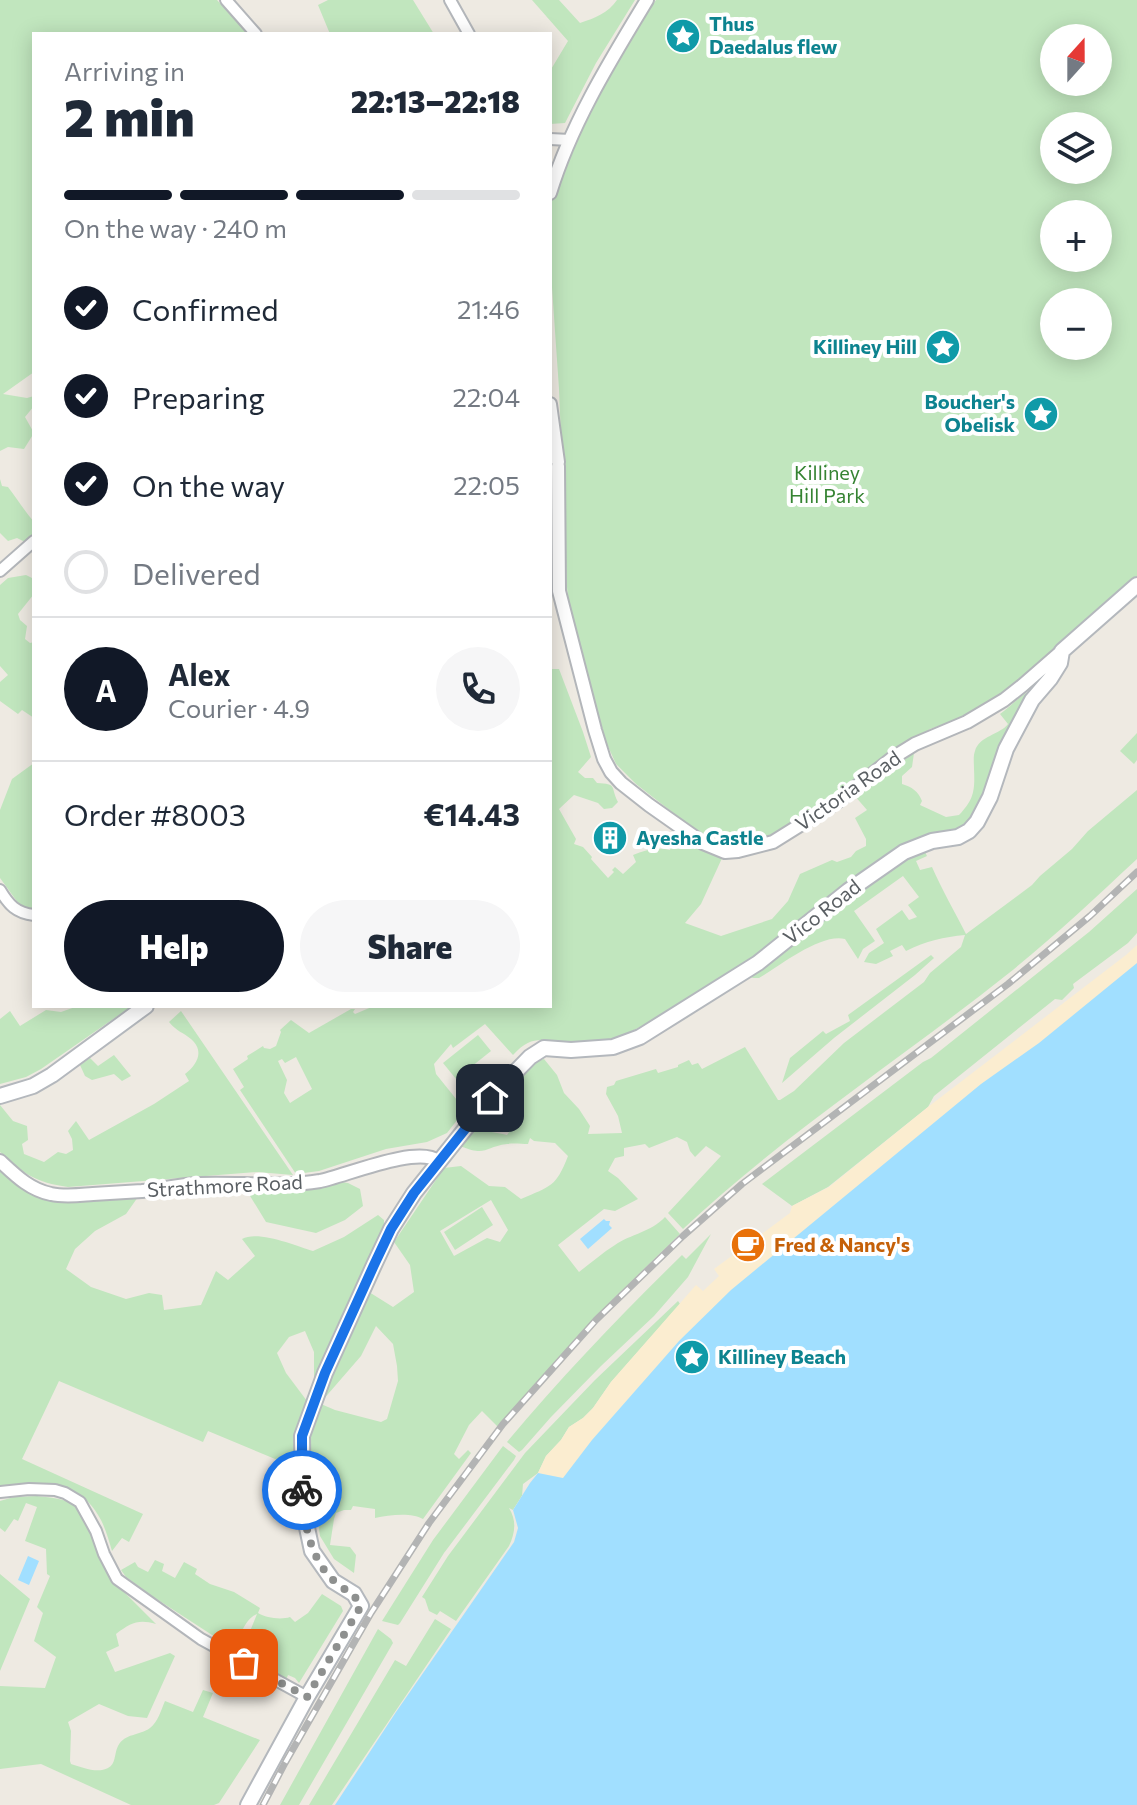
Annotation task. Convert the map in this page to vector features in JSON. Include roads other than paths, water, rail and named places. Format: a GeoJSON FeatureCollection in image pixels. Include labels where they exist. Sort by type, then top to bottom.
{"type":"FeatureCollection","features":[{"type":"Feature","properties":{"kind":"main road","name":"Vico Road"},"geometry":{"type":"LineString","coordinates":[[438,1161],[490,1098],[530,1057],[544,1048],[613,1047],[640,1037],[758,963],[848,891],[904,852],[969,831],[990,797],[1006,749],[1032,700],[1060,663],[1062,651],[1137,585]]}},
{"type":"Feature","properties":{"kind":"main road"},"geometry":{"type":"LineString","coordinates":[[0,1096],[33,1086],[52,1075],[143,1008]]}},
{"type":"Feature","properties":{"kind":"main road"},"geometry":{"type":"LineString","coordinates":[[248,1805],[303,1695],[361,1606],[354,1594],[333,1581],[312,1551],[303,1509],[302,1436],[325,1373],[385,1241],[438,1161]]}},
{"type":"Feature","properties":{"kind":"street"},"geometry":{"type":"LineString","coordinates":[[226,0],[254,32]]}},
{"type":"Feature","properties":{"kind":"street"},"geometry":{"type":"LineString","coordinates":[[450,0],[468,32]]}},
{"type":"Feature","properties":{"kind":"street"},"geometry":{"type":"LineString","coordinates":[[552,188],[591,95],[647,0]]}},
{"type":"Feature","properties":{"kind":"street"},"geometry":{"type":"LineString","coordinates":[[552,139],[570,140]]}},
{"type":"Feature","properties":{"kind":"street","name":"Victoria Road"},"geometry":{"type":"LineString","coordinates":[[552,419],[558,464],[559,591],[604,759],[621,783],[695,839],[725,852],[773,842],[837,802],[915,744],[967,722],[1004,700],[1062,651]]}},
{"type":"Feature","properties":{"kind":"street"},"geometry":{"type":"LineString","coordinates":[[0,571],[32,543]]}},
{"type":"Feature","properties":{"kind":"street"},"geometry":{"type":"LineString","coordinates":[[0,890],[9,905],[18,912],[32,915]]}},
{"type":"Feature","properties":{"kind":"street","name":"Strathmore Road"},"geometry":{"type":"LineString","coordinates":[[0,1161],[33,1188],[65,1196],[195,1184],[294,1185],[407,1157],[433,1157],[438,1161]]}},
{"type":"Feature","properties":{"kind":"street"},"geometry":{"type":"LineString","coordinates":[[0,1492],[14,1489],[55,1490],[80,1502],[117,1579],[201,1639],[303,1695]]}},
{"type":"Feature","properties":{"kind":"water"},"geometry":{"type":"Polygon","coordinates":[[[1137,963],[1137,1805],[335,1805],[514,1542],[518,1528],[513,1510],[538,1473],[563,1478],[592,1440],[679,1341],[731,1290],[981,1084],[1039,1043],[1137,963]]]}},
{"type":"Feature","properties":{"kind":"water"},"geometry":{"type":"Polygon","coordinates":[[[604,1219],[610,1221],[612,1228],[588,1249],[580,1239],[604,1219]]]}},
{"type":"Feature","properties":{"kind":"water"},"geometry":{"type":"Polygon","coordinates":[[[28,1556],[39,1561],[29,1585],[18,1580],[28,1556]]]}},
{"type":"Feature","properties":{"kind":"railway"},"geometry":{"type":"LineString","coordinates":[[263,1805],[371,1613],[429,1523],[503,1424],[596,1320],[742,1184],[1008,984],[1090,916],[1137,872]]}},
{"type":"Feature","properties":{"kind":"place","name":"Thus Daedalus flew"},"geometry":{"type":"Point","coordinates":[683,36]}},
{"type":"Feature","properties":{"kind":"place","name":"Killiney Hill"},"geometry":{"type":"Point","coordinates":[943,347]}},
{"type":"Feature","properties":{"kind":"place","name":"Boucher's Obelisk"},"geometry":{"type":"Point","coordinates":[1041,414]}},
{"type":"Feature","properties":{"kind":"place","name":"Ayesha Castle"},"geometry":{"type":"Point","coordinates":[610,838]}},
{"type":"Feature","properties":{"kind":"place","name":"Fred & Nancy's"},"geometry":{"type":"Point","coordinates":[748,1245]}},
{"type":"Feature","properties":{"kind":"place","name":"Killiney Beach"},"geometry":{"type":"Point","coordinates":[692,1357]}},
{"type":"Feature","properties":{"kind":"park label","name":"Killiney Hill Park"},"geometry":{"type":"Point","coordinates":[827,484]}}]}
